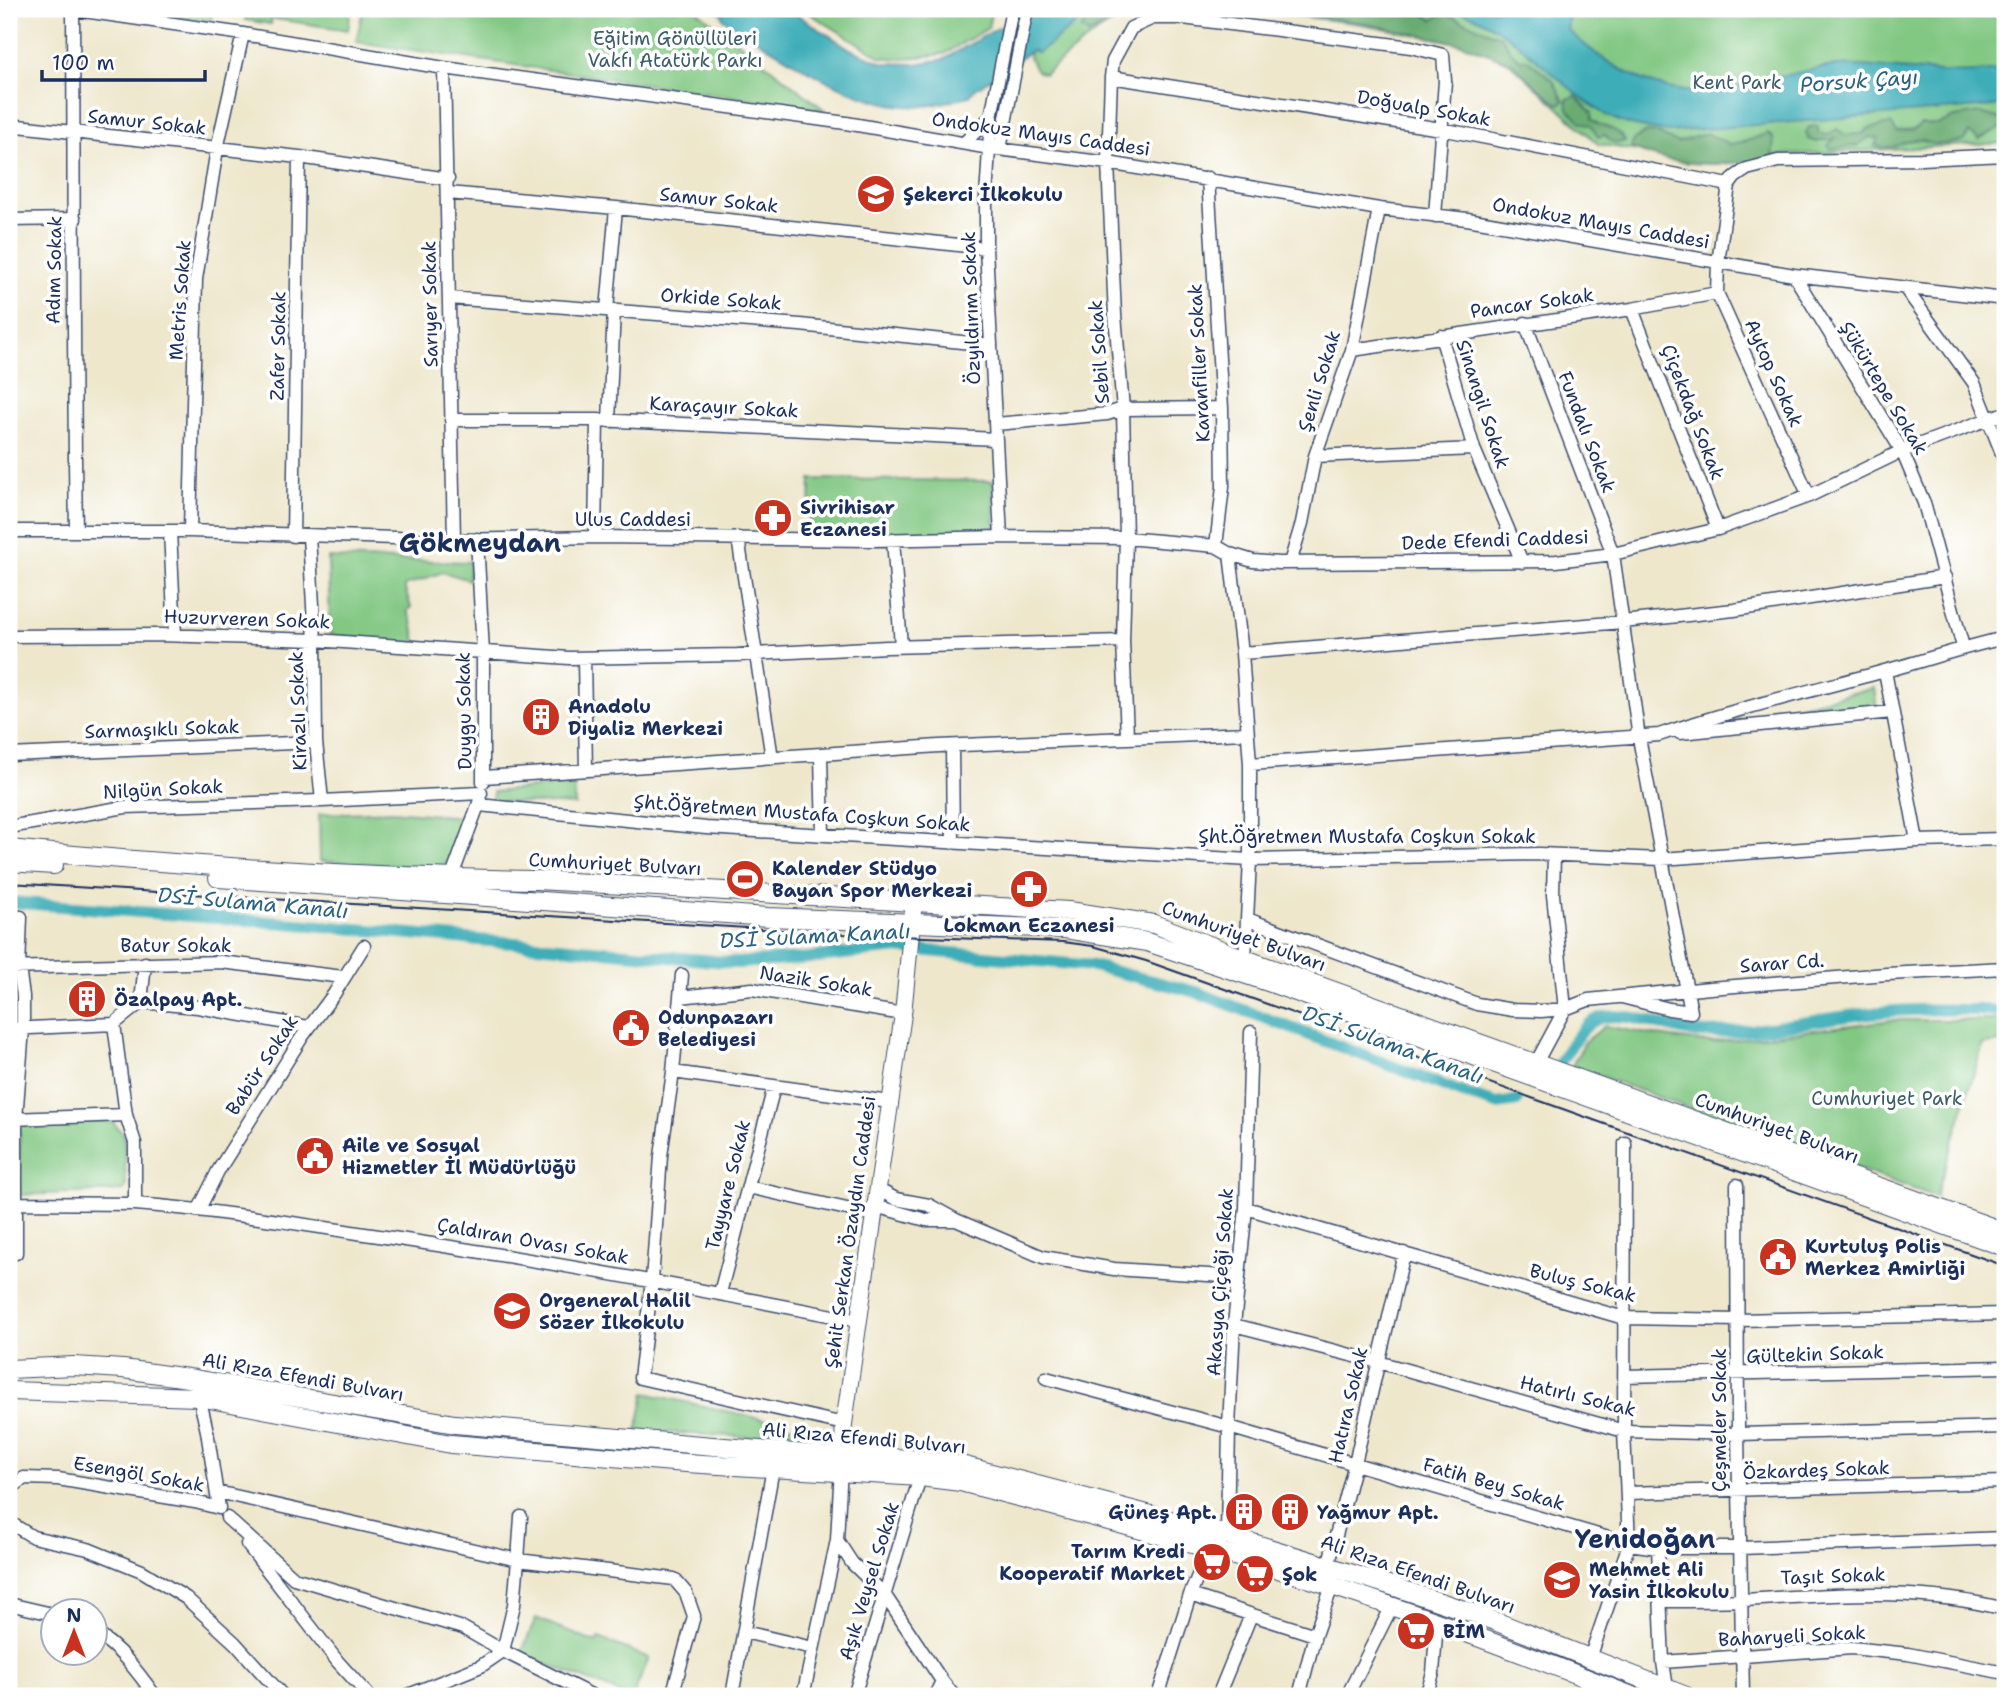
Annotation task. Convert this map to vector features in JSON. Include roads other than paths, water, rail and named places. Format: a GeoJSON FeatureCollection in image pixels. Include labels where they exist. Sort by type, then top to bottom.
{"type":"FeatureCollection","features":[{"type":"Feature","properties":{"kind":"main road","name":"Cumhuriyet Bulvarı"},"geometry":{"type":"LineString","coordinates":[[9,849],[171,864],[537,880],[1069,911],[1154,924],[2005,1232]]}},
{"type":"Feature","properties":{"kind":"main road","name":"Cumhuriyet Bulvarı"},"geometry":{"type":"LineString","coordinates":[[9,862],[754,916],[1065,929],[1147,942],[1284,988],[2005,1247]]}},
{"type":"Feature","properties":{"kind":"main road","name":"Şehit Serkan Özaydın Caddesi"},"geometry":{"type":"LineString","coordinates":[[842,1464],[844,1424],[903,1014],[914,902]]}},
{"type":"Feature","properties":{"kind":"main road","name":"Ali Rıza Efendi Bulvarı"},"geometry":{"type":"LineString","coordinates":[[9,1368],[74,1366],[123,1369],[451,1444],[774,1468],[915,1459],[961,1465],[1227,1535],[1328,1566],[1482,1616],[1591,1658],[1667,1692],[1686,1696]]}},
{"type":"Feature","properties":{"kind":"main road","name":"Ali Rıza Efendi Bulvarı"},"geometry":{"type":"LineString","coordinates":[[9,1391],[197,1388],[455,1424],[842,1464],[961,1482],[1209,1549],[1332,1586],[1437,1622],[1632,1696]]}},
{"type":"Feature","properties":{"kind":"street","name":"Ondokuz Mayıs Caddesi"},"geometry":{"type":"LineString","coordinates":[[72,9],[444,68],[846,123],[995,148],[1208,178],[1379,209],[1467,219],[1794,275],[2005,299]]}},
{"type":"Feature","properties":{"kind":"street","name":"Adım Sokak"},"geometry":{"type":"LineString","coordinates":[[72,9],[76,531]]}},
{"type":"Feature","properties":{"kind":"street"},"geometry":{"type":"LineString","coordinates":[[995,148],[1010,94],[1027,9]]}},
{"type":"Feature","properties":{"kind":"street"},"geometry":{"type":"LineString","coordinates":[[995,148],[991,117],[1011,12]]}},
{"type":"Feature","properties":{"kind":"street","name":"Sebil Sokak"},"geometry":{"type":"LineString","coordinates":[[1127,736],[1123,409],[1115,315],[1108,163],[1113,61],[1131,29],[1153,18],[1183,18],[1411,47],[1443,55],[1445,81],[1441,129]]}},
{"type":"Feature","properties":{"kind":"street","name":"Metris Sokak"},"geometry":{"type":"LineString","coordinates":[[190,531],[196,279],[217,149],[243,34]]}},
{"type":"Feature","properties":{"kind":"street","name":"Sarıyer Sokak"},"geometry":{"type":"LineString","coordinates":[[444,68],[454,540]]}},
{"type":"Feature","properties":{"kind":"street","name":"Doğualp Sokak"},"geometry":{"type":"LineString","coordinates":[[1111,77],[1441,129],[1729,185]]}},
{"type":"Feature","properties":{"kind":"street"},"geometry":{"type":"LineString","coordinates":[[964,143],[991,117]]}},
{"type":"Feature","properties":{"kind":"street","name":"Samur Sokak"},"geometry":{"type":"LineString","coordinates":[[9,125],[299,157],[448,178]]}},
{"type":"Feature","properties":{"kind":"street"},"geometry":{"type":"LineString","coordinates":[[1435,216],[1441,129]]}},
{"type":"Feature","properties":{"kind":"street","name":"Özyıldırım Sokak"},"geometry":{"type":"LineString","coordinates":[[995,148],[986,248],[1001,537]]}},
{"type":"Feature","properties":{"kind":"street"},"geometry":{"type":"LineString","coordinates":[[1718,263],[1729,185],[1747,169],[1778,161],[2005,155]]}},
{"type":"Feature","properties":{"kind":"street","name":"Zafer Sokak"},"geometry":{"type":"LineString","coordinates":[[293,536],[299,157]]}},
{"type":"Feature","properties":{"kind":"street","name":"Karanfiller Sokak"},"geometry":{"type":"LineString","coordinates":[[1208,178],[1223,408],[1223,487],[1216,546]]}},
{"type":"Feature","properties":{"kind":"street","name":"Samur Sokak"},"geometry":{"type":"LineString","coordinates":[[448,193],[617,208],[986,248]]}},
{"type":"Feature","properties":{"kind":"street"},"geometry":{"type":"LineString","coordinates":[[596,537],[617,208]]}},
{"type":"Feature","properties":{"kind":"street","name":"Şenli Sokak"},"geometry":{"type":"LineString","coordinates":[[1290,563],[1302,523],[1315,456],[1352,350],[1379,209]]}},
{"type":"Feature","properties":{"kind":"street"},"geometry":{"type":"LineString","coordinates":[[9,220],[75,219]]}},
{"type":"Feature","properties":{"kind":"street","name":"Aytop Sokak"},"geometry":{"type":"LineString","coordinates":[[1718,263],[1717,293],[1808,495]]}},
{"type":"Feature","properties":{"kind":"street","name":"Şükürtepe Sokak"},"geometry":{"type":"LineString","coordinates":[[1794,275],[1902,451],[1924,503],[1963,647]]}},
{"type":"Feature","properties":{"kind":"street"},"geometry":{"type":"LineString","coordinates":[[1905,288],[1975,383],[2005,461]]}},
{"type":"Feature","properties":{"kind":"street","name":"Pancar Sokak"},"geometry":{"type":"LineString","coordinates":[[1352,350],[1632,309],[1717,293]]}},
{"type":"Feature","properties":{"kind":"street","name":"Orkide Sokak"},"geometry":{"type":"LineString","coordinates":[[449,298],[800,325],[990,345]]}},
{"type":"Feature","properties":{"kind":"street","name":"Çiçekdağ Sokak"},"geometry":{"type":"LineString","coordinates":[[1632,309],[1718,529]]}},
{"type":"Feature","properties":{"kind":"street","name":"Fundalı Sokak"},"geometry":{"type":"LineString","coordinates":[[1525,324],[1613,554],[1639,738],[1688,990]]}},
{"type":"Feature","properties":{"kind":"street","name":"Sinangil Sokak"},"geometry":{"type":"LineString","coordinates":[[1441,336],[1474,449],[1522,562]]}},
{"type":"Feature","properties":{"kind":"street"},"geometry":{"type":"LineString","coordinates":[[996,424],[1107,414],[1123,409],[1223,408]]}},
{"type":"Feature","properties":{"kind":"street","name":"Dede Efendi Caddesi"},"geometry":{"type":"LineString","coordinates":[[1216,546],[1230,554],[1253,561],[1290,563],[1522,562],[1613,554],[1718,529],[1808,495],[1902,451],[2005,413]]}},
{"type":"Feature","properties":{"kind":"street","name":"Karaçayır Sokak"},"geometry":{"type":"LineString","coordinates":[[451,420],[603,420],[996,439]]}},
{"type":"Feature","properties":{"kind":"street"},"geometry":{"type":"LineString","coordinates":[[1315,456],[1474,449]]}},
{"type":"Feature","properties":{"kind":"street","name":"Ulus Caddesi"},"geometry":{"type":"LineString","coordinates":[[9,531],[190,531],[454,540],[596,537],[1126,538],[1216,546]]}},
{"type":"Feature","properties":{"kind":"street"},"geometry":{"type":"LineString","coordinates":[[170,531],[175,635]]}},
{"type":"Feature","properties":{"kind":"street","name":"Kirazlı Sokak"},"geometry":{"type":"LineString","coordinates":[[309,536],[315,640],[316,742],[321,801]]}},
{"type":"Feature","properties":{"kind":"street","name":"Duygu Sokak"},"geometry":{"type":"LineString","coordinates":[[452,878],[480,799],[484,777],[483,653],[477,538]]}},
{"type":"Feature","properties":{"kind":"street"},"geometry":{"type":"LineString","coordinates":[[738,538],[772,758]]}},
{"type":"Feature","properties":{"kind":"street"},"geometry":{"type":"LineString","coordinates":[[893,539],[901,646]]}},
{"type":"Feature","properties":{"kind":"street"},"geometry":{"type":"LineString","coordinates":[[1230,554],[1242,653],[1250,764],[1250,860],[1245,959]]}},
{"type":"Feature","properties":{"kind":"street"},"geometry":{"type":"LineString","coordinates":[[1242,653],[1623,622],[1734,610],[1945,577]]}},
{"type":"Feature","properties":{"kind":"street","name":"Huzurveren Sokak"},"geometry":{"type":"LineString","coordinates":[[9,636],[175,635],[315,640],[584,658],[1124,641]]}},
{"type":"Feature","properties":{"kind":"street"},"geometry":{"type":"LineString","coordinates":[[1659,735],[1715,716],[1885,671],[1963,647],[2005,638]]}},
{"type":"Feature","properties":{"kind":"street"},"geometry":{"type":"LineString","coordinates":[[584,658],[586,770]]}},
{"type":"Feature","properties":{"kind":"street"},"geometry":{"type":"LineString","coordinates":[[1885,671],[1917,841]]}},
{"type":"Feature","properties":{"kind":"street"},"geometry":{"type":"LineString","coordinates":[[1250,764],[1639,738],[1892,712]]}},
{"type":"Feature","properties":{"kind":"street"},"geometry":{"type":"LineString","coordinates":[[484,777],[952,746],[1127,736],[1246,733]]}},
{"type":"Feature","properties":{"kind":"street","name":"Sarmaşıklı Sokak"},"geometry":{"type":"LineString","coordinates":[[9,755],[316,742]]}},
{"type":"Feature","properties":{"kind":"street"},"geometry":{"type":"LineString","coordinates":[[952,746],[953,842]]}},
{"type":"Feature","properties":{"kind":"street"},"geometry":{"type":"LineString","coordinates":[[821,755],[823,834]]}},
{"type":"Feature","properties":{"kind":"street","name":"Şht.Öğretmen Mustafa Coşkun Sokak"},"geometry":{"type":"LineString","coordinates":[[321,801],[480,799],[706,828],[1250,860],[1554,855],[1661,859],[1917,841],[2005,839]]}},
{"type":"Feature","properties":{"kind":"street","name":"Nilgün Sokak"},"geometry":{"type":"LineString","coordinates":[[9,827],[125,807],[321,801]]}},
{"type":"Feature","properties":{"kind":"street"},"geometry":{"type":"LineString","coordinates":[[1536,1063],[1565,1009],[1553,895],[1554,855]]}},
{"type":"Feature","properties":{"kind":"street"},"geometry":{"type":"LineString","coordinates":[[9,916],[22,917],[14,968],[23,996],[23,1028],[13,1119],[16,1253],[9,1252]]}},
{"type":"Feature","properties":{"kind":"street","name":"Sarar Cd."},"geometry":{"type":"LineString","coordinates":[[1247,919],[1477,1004],[1513,1010],[1565,1009],[1588,1000],[1688,990],[1888,974],[2005,968]]}},
{"type":"Feature","properties":{"kind":"street","name":"Babür Sokak"},"geometry":{"type":"LineString","coordinates":[[199,1209],[218,1171],[308,1027],[334,994],[364,946]]}},
{"type":"Feature","properties":{"kind":"street","name":"Batur Sokak"},"geometry":{"type":"LineString","coordinates":[[14,968],[220,962],[343,977]]}},
{"type":"Feature","properties":{"kind":"street"},"geometry":{"type":"LineString","coordinates":[[141,1002],[145,963]]}},
{"type":"Feature","properties":{"kind":"street"},"geometry":{"type":"LineString","coordinates":[[682,975],[673,1072],[661,1156],[652,1281],[640,1378],[844,1424]]}},
{"type":"Feature","properties":{"kind":"street","name":"Nazik Sokak"},"geometry":{"type":"LineString","coordinates":[[680,997],[752,989],[903,1014]]}},
{"type":"Feature","properties":{"kind":"street"},"geometry":{"type":"LineString","coordinates":[[1622,997],[1691,1012],[1688,990]]}},
{"type":"Feature","properties":{"kind":"street"},"geometry":{"type":"LineString","coordinates":[[9,1029],[114,1024],[141,1002],[198,1007],[308,1027]]}},
{"type":"Feature","properties":{"kind":"street"},"geometry":{"type":"LineString","coordinates":[[114,1024],[126,1115],[135,1143],[135,1203]]}},
{"type":"Feature","properties":{"kind":"street","name":"Akasya Çiçeği Sokak"},"geometry":{"type":"LineString","coordinates":[[1227,1535],[1234,1325],[1246,1208],[1251,1031]]}},
{"type":"Feature","properties":{"kind":"street"},"geometry":{"type":"LineString","coordinates":[[673,1072],[890,1102]]}},
{"type":"Feature","properties":{"kind":"street","name":"Tayyare Sokak"},"geometry":{"type":"LineString","coordinates":[[720,1293],[774,1087]]}},
{"type":"Feature","properties":{"kind":"street"},"geometry":{"type":"LineString","coordinates":[[13,1119],[126,1115]]}},
{"type":"Feature","properties":{"kind":"street"},"geometry":{"type":"LineString","coordinates":[[1591,1658],[1629,1544],[1624,1431],[1625,1143]]}},
{"type":"Feature","properties":{"kind":"street","name":"Çeşmeler Sokak"},"geometry":{"type":"LineString","coordinates":[[1737,1185],[1743,1696]]}},
{"type":"Feature","properties":{"kind":"street"},"geometry":{"type":"LineString","coordinates":[[748,1187],[926,1220],[956,1220]]}},
{"type":"Feature","properties":{"kind":"street"},"geometry":{"type":"LineString","coordinates":[[877,1189],[896,1199],[929,1205],[956,1220],[1043,1256],[1114,1269],[1239,1277]]}},
{"type":"Feature","properties":{"kind":"street","name":"Çaldıran Ovası Sokak"},"geometry":{"type":"LineString","coordinates":[[16,1203],[135,1203],[199,1209],[486,1252],[720,1293],[859,1321]]}},
{"type":"Feature","properties":{"kind":"street","name":"Buluş Sokak"},"geometry":{"type":"LineString","coordinates":[[1246,1208],[1624,1318],[1738,1320],[2005,1314]]}},
{"type":"Feature","properties":{"kind":"street","name":"Hatıra Sokak"},"geometry":{"type":"LineString","coordinates":[[1328,1566],[1404,1253]]}},
{"type":"Feature","properties":{"kind":"street","name":"Hatırlı Sokak"},"geometry":{"type":"LineString","coordinates":[[1234,1325],[1624,1431],[1738,1434],[2005,1427]]}},
{"type":"Feature","properties":{"kind":"street","name":"Gültekin Sokak"},"geometry":{"type":"LineString","coordinates":[[1625,1376],[2005,1367]]}},
{"type":"Feature","properties":{"kind":"street","name":"Fatih Bey Sokak"},"geometry":{"type":"LineString","coordinates":[[1046,1378],[1229,1427],[1629,1544],[1658,1549],[2005,1538]]}},
{"type":"Feature","properties":{"kind":"street","name":"Esengöl Sokak"},"geometry":{"type":"LineString","coordinates":[[197,1388],[223,1513]]}},
{"type":"Feature","properties":{"kind":"street"},"geometry":{"type":"LineString","coordinates":[[803,1696],[837,1540],[842,1464]]}},
{"type":"Feature","properties":{"kind":"street"},"geometry":{"type":"LineString","coordinates":[[732,1696],[774,1468]]}},
{"type":"Feature","properties":{"kind":"street","name":"Aşık Veysel Sokak"},"geometry":{"type":"LineString","coordinates":[[855,1696],[920,1477]]}},
{"type":"Feature","properties":{"kind":"street","name":"Esengöl Sokak"},"geometry":{"type":"LineString","coordinates":[[9,1490],[24,1478],[58,1479],[195,1502],[223,1513]]}},
{"type":"Feature","properties":{"kind":"street","name":"Özkardeş Sokak"},"geometry":{"type":"LineString","coordinates":[[1627,1493],[1739,1492],[2005,1482]]}},
{"type":"Feature","properties":{"kind":"street"},"geometry":{"type":"LineString","coordinates":[[217,1492],[518,1560],[674,1579],[687,1592],[694,1616],[672,1696]]}},
{"type":"Feature","properties":{"kind":"street"},"geometry":{"type":"LineString","coordinates":[[223,1513],[293,1578],[463,1628],[593,1696]]}},
{"type":"Feature","properties":{"kind":"street"},"geometry":{"type":"LineString","coordinates":[[223,1513],[338,1662],[369,1696]]}},
{"type":"Feature","properties":{"kind":"street"},"geometry":{"type":"LineString","coordinates":[[415,1695],[481,1666],[503,1651],[513,1605],[521,1517]]}},
{"type":"Feature","properties":{"kind":"street"},"geometry":{"type":"LineString","coordinates":[[9,1522],[33,1536],[88,1549],[142,1571],[186,1598],[235,1643],[283,1696]]}},
{"type":"Feature","properties":{"kind":"street"},"geometry":{"type":"LineString","coordinates":[[1158,1696],[1190,1595],[1209,1549],[1227,1535]]}},
{"type":"Feature","properties":{"kind":"street"},"geometry":{"type":"LineString","coordinates":[[837,1540],[852,1563],[884,1594],[954,1696]]}},
{"type":"Feature","properties":{"kind":"street"},"geometry":{"type":"LineString","coordinates":[[1658,1549],[1663,1662],[1667,1692]]}},
{"type":"Feature","properties":{"kind":"street"},"geometry":{"type":"LineString","coordinates":[[1299,1696],[1315,1635],[1332,1586]]}},
{"type":"Feature","properties":{"kind":"street","name":"Taşıt Sokak"},"geometry":{"type":"LineString","coordinates":[[1661,1601],[1741,1600],[1863,1592],[1914,1594],[2005,1609]]}},
{"type":"Feature","properties":{"kind":"street"},"geometry":{"type":"LineString","coordinates":[[1190,1595],[1315,1635]]}},
{"type":"Feature","properties":{"kind":"street"},"geometry":{"type":"LineString","coordinates":[[9,1604],[38,1611]]}},
{"type":"Feature","properties":{"kind":"street"},"geometry":{"type":"LineString","coordinates":[[1347,1696],[1392,1606]]}},
{"type":"Feature","properties":{"kind":"street"},"geometry":{"type":"LineString","coordinates":[[1218,1696],[1251,1615]]}},
{"type":"Feature","properties":{"kind":"street"},"geometry":{"type":"LineString","coordinates":[[1426,1696],[1433,1673],[1437,1622]]}},
{"type":"Feature","properties":{"kind":"street"},"geometry":{"type":"LineString","coordinates":[[744,1632],[813,1648]]}},
{"type":"Feature","properties":{"kind":"street"},"geometry":{"type":"LineString","coordinates":[[108,1641],[155,1696]]}},
{"type":"Feature","properties":{"kind":"street","name":"Baharyeli Sokak"},"geometry":{"type":"LineString","coordinates":[[1663,1662],[1852,1648],[1908,1654],[2005,1673]]}},
{"type":"Feature","properties":{"kind":"street"},"geometry":{"type":"LineString","coordinates":[[935,1696],[942,1682]]}},
{"type":"Feature","properties":{"kind":"water"},"geometry":{"type":"Polygon","coordinates":[[[716,9],[788,9],[852,50],[884,63],[915,64],[944,59],[1031,9],[1095,9],[1038,53],[1032,50],[973,91],[970,96],[923,106],[898,106],[873,100],[819,77],[723,19],[716,9]]]}},
{"type":"Feature","properties":{"kind":"water","name":"Porsuk Çayı"},"geometry":{"type":"Polygon","coordinates":[[[1450,9],[1570,9],[1567,29],[1600,56],[1637,78],[1678,90],[1720,90],[1835,66],[1952,72],[2005,69],[2005,105],[1668,132],[1633,125],[1608,116],[1490,25],[1450,9]]]}},
{"type":"Feature","properties":{"kind":"waterway","name":"DSİ Sulama Kanalı"},"geometry":{"type":"LineString","coordinates":[[9,902],[323,926],[737,963],[897,948],[1093,966],[1196,992],[1471,1096],[1497,1104],[1517,1101]]}},
{"type":"Feature","properties":{"kind":"waterway","name":"DSİ Sulama Kanalı"},"geometry":{"type":"LineString","coordinates":[[1561,1061],[1584,1028],[1604,1017],[1630,1017],[1704,1033],[1898,1011],[2005,1011]]}},
{"type":"Feature","properties":{"kind":"tram line"},"geometry":{"type":"LineString","coordinates":[[9,883],[844,934],[1063,942],[1093,946],[1146,961],[2005,1266]]}},
{"type":"Feature","properties":{"kind":"place","name":"Şekerci İlkokulu"},"geometry":{"type":"Point","coordinates":[876,194]}},
{"type":"Feature","properties":{"kind":"place","name":"Sivrihisar Eczanesi"},"geometry":{"type":"Point","coordinates":[773,518]}},
{"type":"Feature","properties":{"kind":"place","name":"Anadolu Diyaliz Merkezi"},"geometry":{"type":"Point","coordinates":[541,717]}},
{"type":"Feature","properties":{"kind":"place","name":"Kalender Stüdyo Bayan Spor Merkezi"},"geometry":{"type":"Point","coordinates":[745,879]}},
{"type":"Feature","properties":{"kind":"place","name":"Lokman Eczanesi"},"geometry":{"type":"Point","coordinates":[1029,889]}},
{"type":"Feature","properties":{"kind":"place","name":"Özalpay Apt."},"geometry":{"type":"Point","coordinates":[87,999]}},
{"type":"Feature","properties":{"kind":"place","name":"Odunpazarı Belediyesi"},"geometry":{"type":"Point","coordinates":[631,1028]}},
{"type":"Feature","properties":{"kind":"place","name":"Aile ve Sosyal Hizmetler İl Müdürlüğü"},"geometry":{"type":"Point","coordinates":[315,1156]}},
{"type":"Feature","properties":{"kind":"place","name":"Kurtuluş Polis Merkez Amirliği"},"geometry":{"type":"Point","coordinates":[1778,1257]}},
{"type":"Feature","properties":{"kind":"place","name":"Orgeneral Halil Sözer İlkokulu"},"geometry":{"type":"Point","coordinates":[512,1311]}},
{"type":"Feature","properties":{"kind":"place","name":"Güneş Apt."},"geometry":{"type":"Point","coordinates":[1244,1512]}},
{"type":"Feature","properties":{"kind":"place","name":"Yağmur Apt."},"geometry":{"type":"Point","coordinates":[1290,1512]}},
{"type":"Feature","properties":{"kind":"place","name":"Tarım Kredi Kooperatif Market"},"geometry":{"type":"Point","coordinates":[1212,1562]}},
{"type":"Feature","properties":{"kind":"place","name":"Şok"},"geometry":{"type":"Point","coordinates":[1255,1574]}},
{"type":"Feature","properties":{"kind":"place","name":"Mehmet Ali Yasin İlkokulu"},"geometry":{"type":"Point","coordinates":[1562,1580]}},
{"type":"Feature","properties":{"kind":"place","name":"BİM"},"geometry":{"type":"Point","coordinates":[1416,1631]}},
{"type":"Feature","properties":{"kind":"district","name":"Gökmeydan"},"geometry":{"type":"Point","coordinates":[480,542]}},
{"type":"Feature","properties":{"kind":"district","name":"Yenidoğan"},"geometry":{"type":"Point","coordinates":[1645,1538]}},
{"type":"Feature","properties":{"kind":"park label","name":"Eğitim Gönüllüleri Vakfı Atatürk Parkı"},"geometry":{"type":"Point","coordinates":[675,49]}},
{"type":"Feature","properties":{"kind":"park label","name":"Kent Park"},"geometry":{"type":"Point","coordinates":[1737,82]}},
{"type":"Feature","properties":{"kind":"park label","name":"Cumhuriyet Park"},"geometry":{"type":"Point","coordinates":[1887,1098]}}]}
